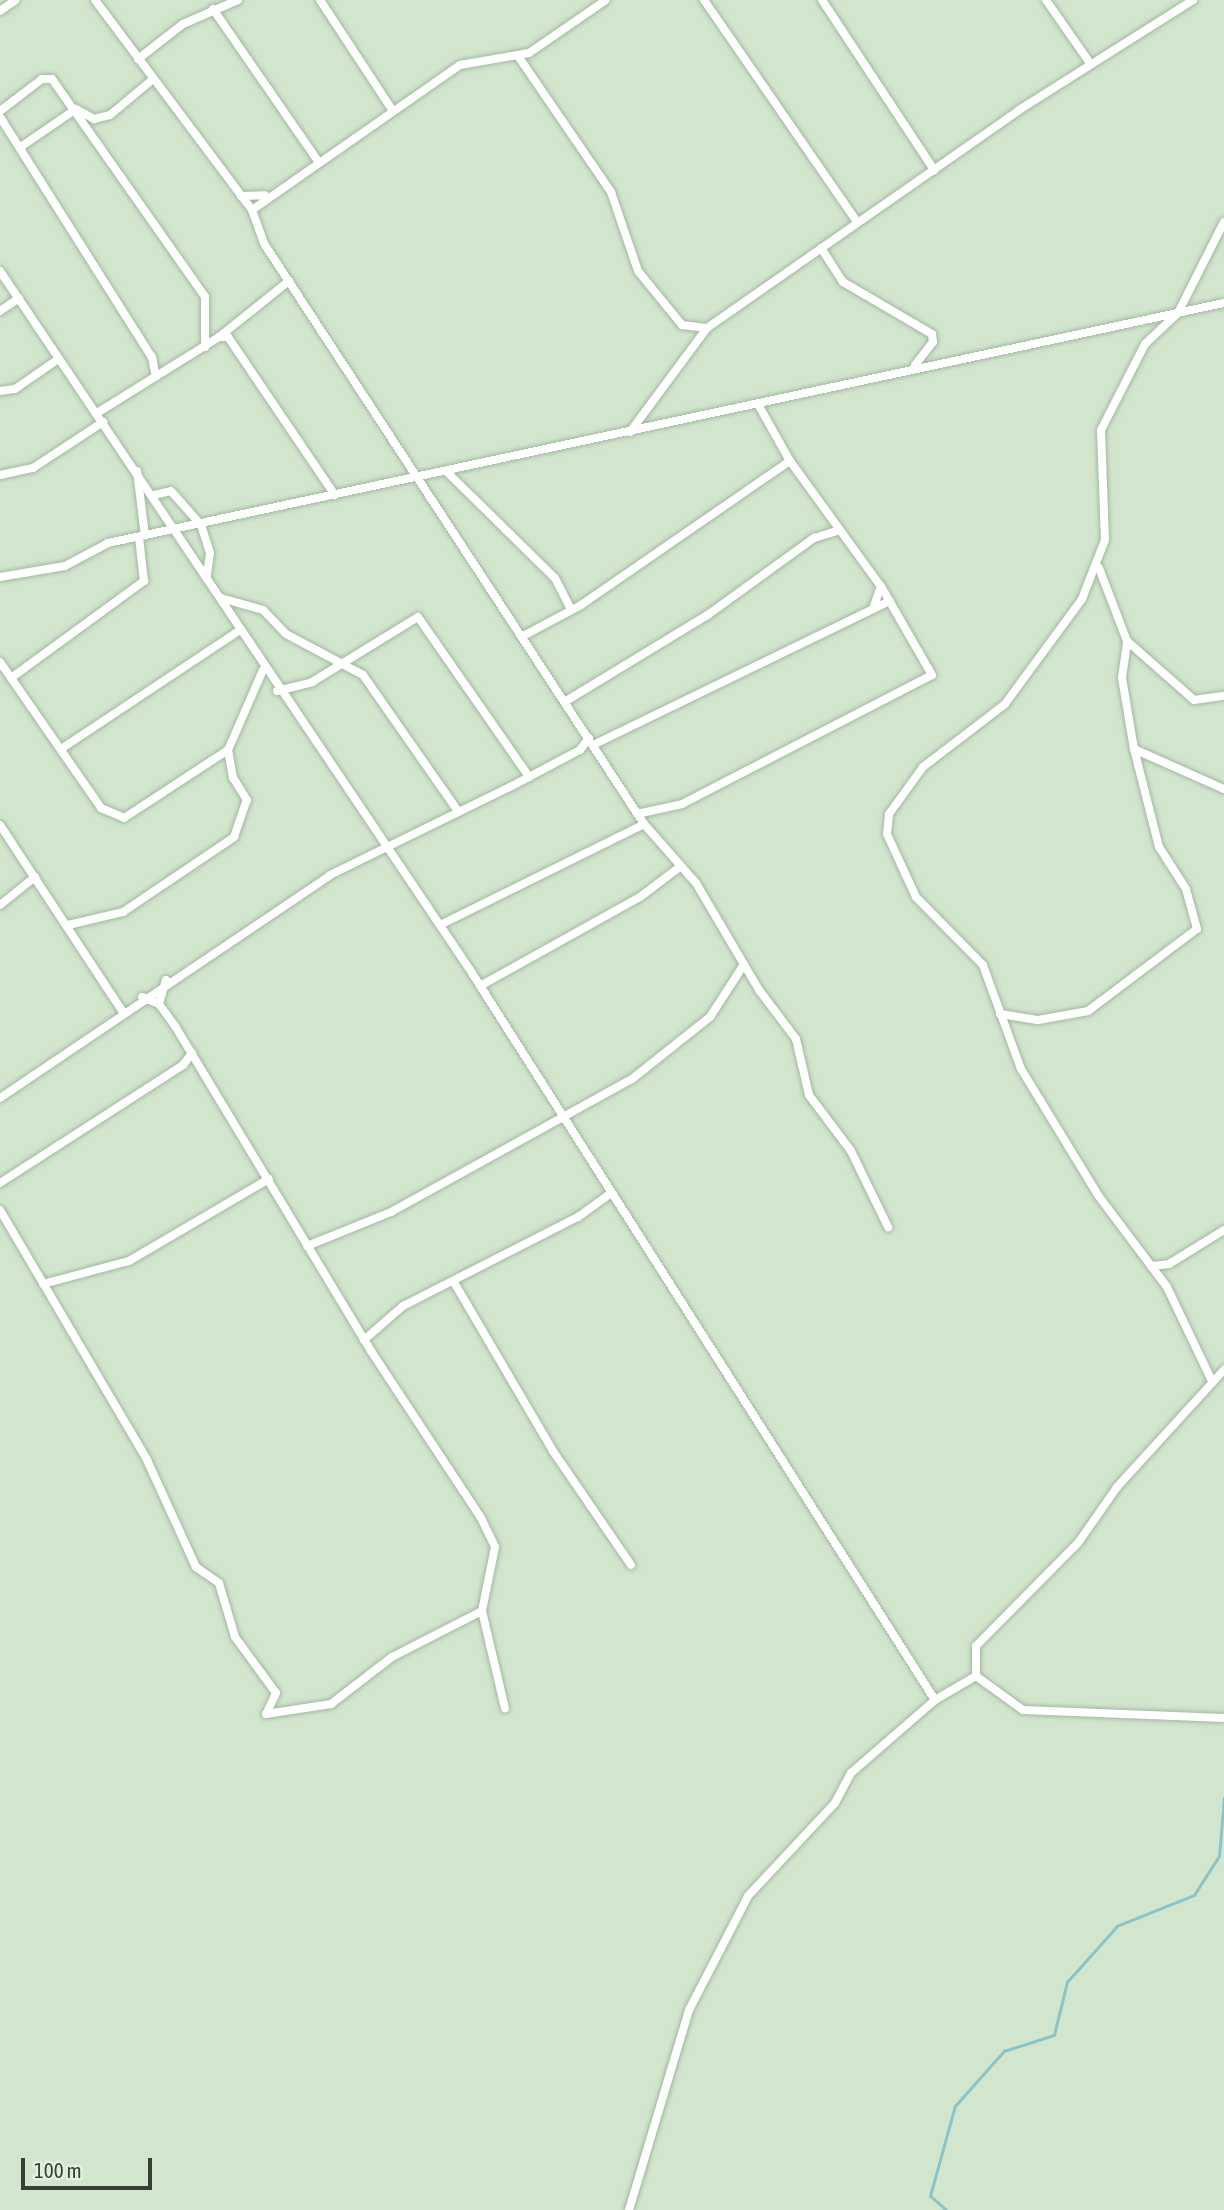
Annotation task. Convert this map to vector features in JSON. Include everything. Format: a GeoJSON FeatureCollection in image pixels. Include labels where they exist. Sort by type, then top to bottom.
{"type":"FeatureCollection","features":[{"type":"Feature","properties":{"kind":"street"},"geometry":{"type":"LineString","coordinates":[[0,11],[16,0]]}},
{"type":"Feature","properties":{"kind":"street"},"geometry":{"type":"LineString","coordinates":[[95,0],[152,80],[252,210],[289,281],[575,714],[637,814],[681,866],[743,966],[796,1039],[809,1095],[851,1151],[888,1227]]}},
{"type":"Feature","properties":{"kind":"street"},"geometry":{"type":"LineString","coordinates":[[138,59],[213,9],[238,0]]}},
{"type":"Feature","properties":{"kind":"street"},"geometry":{"type":"LineString","coordinates":[[320,0],[393,111]]}},
{"type":"Feature","properties":{"kind":"street"},"geometry":{"type":"LineString","coordinates":[[252,210],[265,195],[471,59],[518,56],[606,0]]}},
{"type":"Feature","properties":{"kind":"street"},"geometry":{"type":"LineString","coordinates":[[704,0],[857,222]]}},
{"type":"Feature","properties":{"kind":"street"},"geometry":{"type":"LineString","coordinates":[[822,0],[934,170]]}},
{"type":"Feature","properties":{"kind":"street"},"geometry":{"type":"LineString","coordinates":[[1046,0],[1090,63]]}},
{"type":"Feature","properties":{"kind":"street"},"geometry":{"type":"LineString","coordinates":[[630,432],[707,328],[1090,63],[1193,0]]}},
{"type":"Feature","properties":{"kind":"street"},"geometry":{"type":"LineString","coordinates":[[213,9],[318,161]]}},
{"type":"Feature","properties":{"kind":"street"},"geometry":{"type":"LineString","coordinates":[[518,56],[611,192],[638,271],[682,325],[707,328]]}},
{"type":"Feature","properties":{"kind":"street"},"geometry":{"type":"LineString","coordinates":[[0,111],[48,76],[76,109],[205,297],[205,347]]}},
{"type":"Feature","properties":{"kind":"street"},"geometry":{"type":"LineString","coordinates":[[76,109],[101,119],[152,80]]}},
{"type":"Feature","properties":{"kind":"street"},"geometry":{"type":"LineString","coordinates":[[22,146],[76,109]]}},
{"type":"Feature","properties":{"kind":"street"},"geometry":{"type":"LineString","coordinates":[[0,117],[22,146],[155,373]]}},
{"type":"Feature","properties":{"kind":"street"},"geometry":{"type":"LineString","coordinates":[[241,196],[265,195]]}},
{"type":"Feature","properties":{"kind":"street"},"geometry":{"type":"LineString","coordinates":[[1211,1379],[1151,1266],[1059,1134],[1021,1069],[972,948],[916,897],[887,834],[889,814],[923,767],[1006,704],[1099,568],[1105,540],[1101,430],[1145,344],[1178,313],[1224,222]]}},
{"type":"Feature","properties":{"kind":"street"},"geometry":{"type":"LineString","coordinates":[[821,248],[843,282],[932,334],[927,353],[915,365]]}},
{"type":"Feature","properties":{"kind":"street"},"geometry":{"type":"LineString","coordinates":[[0,271],[57,360],[179,529],[263,670],[480,986],[935,1700]]}},
{"type":"Feature","properties":{"kind":"street"},"geometry":{"type":"LineString","coordinates":[[97,413],[155,373],[205,347],[289,281]]}},
{"type":"Feature","properties":{"kind":"street"},"geometry":{"type":"LineString","coordinates":[[0,311],[19,298]]}},
{"type":"Feature","properties":{"kind":"street"},"geometry":{"type":"LineString","coordinates":[[0,577],[65,566],[108,543],[759,406],[915,365],[1224,303]]}},
{"type":"Feature","properties":{"kind":"street"},"geometry":{"type":"LineString","coordinates":[[219,337],[229,337],[335,495]]}},
{"type":"Feature","properties":{"kind":"street"},"geometry":{"type":"LineString","coordinates":[[0,399],[4,390],[57,360]]}},
{"type":"Feature","properties":{"kind":"street"},"geometry":{"type":"LineString","coordinates":[[637,814],[666,812],[925,683],[932,667],[881,586],[790,461],[759,406]]}},
{"type":"Feature","properties":{"kind":"street"},"geometry":{"type":"LineString","coordinates":[[0,475],[33,468],[103,422]]}},
{"type":"Feature","properties":{"kind":"street"},"geometry":{"type":"LineString","coordinates":[[523,636],[571,610],[790,461]]}},
{"type":"Feature","properties":{"kind":"street"},"geometry":{"type":"LineString","coordinates":[[11,678],[144,581],[137,471]]}},
{"type":"Feature","properties":{"kind":"street"},"geometry":{"type":"LineString","coordinates":[[447,472],[555,578],[571,610]]}},
{"type":"Feature","properties":{"kind":"street"},"geometry":{"type":"LineString","coordinates":[[154,495],[171,491],[201,525],[210,553],[207,575]]}},
{"type":"Feature","properties":{"kind":"street"},"geometry":{"type":"LineString","coordinates":[[566,701],[580,698],[814,538],[840,530]]}},
{"type":"Feature","properties":{"kind":"street"},"geometry":{"type":"LineString","coordinates":[[1099,568],[1127,641],[1194,701],[1224,696]]}},
{"type":"Feature","properties":{"kind":"street"},"geometry":{"type":"LineString","coordinates":[[874,606],[881,586]]}},
{"type":"Feature","properties":{"kind":"street"},"geometry":{"type":"LineString","coordinates":[[220,598],[263,610],[286,635],[363,675],[389,705],[458,811]]}},
{"type":"Feature","properties":{"kind":"street"},"geometry":{"type":"LineString","coordinates":[[0,1098],[166,980],[330,874],[388,849],[580,750],[874,606],[890,601]]}},
{"type":"Feature","properties":{"kind":"street"},"geometry":{"type":"LineString","coordinates":[[277,691],[296,689],[410,619],[423,619],[529,777]]}},
{"type":"Feature","properties":{"kind":"street"},"geometry":{"type":"LineString","coordinates":[[61,749],[240,630]]}},
{"type":"Feature","properties":{"kind":"street"},"geometry":{"type":"LineString","coordinates":[[1000,1014],[1038,1020],[1088,1011],[1197,929],[1186,889],[1159,847],[1134,748],[1122,678],[1127,641]]}},
{"type":"Feature","properties":{"kind":"street"},"geometry":{"type":"LineString","coordinates":[[0,662],[101,808],[124,818],[228,750],[263,670]]}},
{"type":"Feature","properties":{"kind":"street"},"geometry":{"type":"LineString","coordinates":[[575,714],[580,698]]}},
{"type":"Feature","properties":{"kind":"street"},"geometry":{"type":"LineString","coordinates":[[580,750],[593,745]]}},
{"type":"Feature","properties":{"kind":"street"},"geometry":{"type":"LineString","coordinates":[[1134,748],[1224,789]]}},
{"type":"Feature","properties":{"kind":"street"},"geometry":{"type":"LineString","coordinates":[[68,925],[123,912],[234,837],[247,800],[233,778],[228,750]]}},
{"type":"Feature","properties":{"kind":"street"},"geometry":{"type":"LineString","coordinates":[[440,925],[644,824]]}},
{"type":"Feature","properties":{"kind":"street"},"geometry":{"type":"LineString","coordinates":[[0,825],[122,1011]]}},
{"type":"Feature","properties":{"kind":"street"},"geometry":{"type":"LineString","coordinates":[[480,986],[640,897],[681,866]]}},
{"type":"Feature","properties":{"kind":"street"},"geometry":{"type":"LineString","coordinates":[[0,905],[35,877]]}},
{"type":"Feature","properties":{"kind":"street"},"geometry":{"type":"LineString","coordinates":[[307,1246],[391,1212],[632,1079],[690,1034],[722,1001],[743,966]]}},
{"type":"Feature","properties":{"kind":"street"},"geometry":{"type":"LineString","coordinates":[[159,1004],[166,980]]}},
{"type":"Feature","properties":{"kind":"street"},"geometry":{"type":"LineString","coordinates":[[142,997],[159,1004],[191,1053],[364,1340],[490,1536],[493,1564],[482,1611],[505,1708]]}},
{"type":"Feature","properties":{"kind":"street"},"geometry":{"type":"LineString","coordinates":[[0,1183],[183,1065],[191,1053]]}},
{"type":"Feature","properties":{"kind":"street"},"geometry":{"type":"LineString","coordinates":[[43,1284],[129,1261],[269,1179]]}},
{"type":"Feature","properties":{"kind":"street"},"geometry":{"type":"LineString","coordinates":[[364,1340],[403,1306],[455,1284],[611,1193]]}},
{"type":"Feature","properties":{"kind":"street"},"geometry":{"type":"LineString","coordinates":[[0,1210],[147,1460],[196,1567],[219,1583],[234,1637],[276,1693],[266,1714],[331,1704],[393,1657],[482,1611]]}},
{"type":"Feature","properties":{"kind":"street"},"geometry":{"type":"LineString","coordinates":[[1151,1266],[1169,1264],[1224,1230]]}},
{"type":"Feature","properties":{"kind":"street"},"geometry":{"type":"LineString","coordinates":[[455,1284],[553,1451],[631,1565]]}},
{"type":"Feature","properties":{"kind":"street"},"geometry":{"type":"LineString","coordinates":[[976,1676],[976,1646],[1078,1543],[1211,1379],[1224,1370]]}},
{"type":"Feature","properties":{"kind":"street"},"geometry":{"type":"LineString","coordinates":[[629,2210],[690,2010],[748,1896],[835,1803],[851,1773],[935,1700],[976,1676]]}},
{"type":"Feature","properties":{"kind":"street"},"geometry":{"type":"LineString","coordinates":[[976,1676],[1023,1710],[1224,1718]]}},
{"type":"Feature","properties":{"kind":"waterway"},"geometry":{"type":"LineString","coordinates":[[946,2210],[930,2196],[955,2106],[1004,2051],[1054,2035],[1067,1982],[1117,1926],[1194,1895],[1219,1856],[1224,1798]]}}]}
